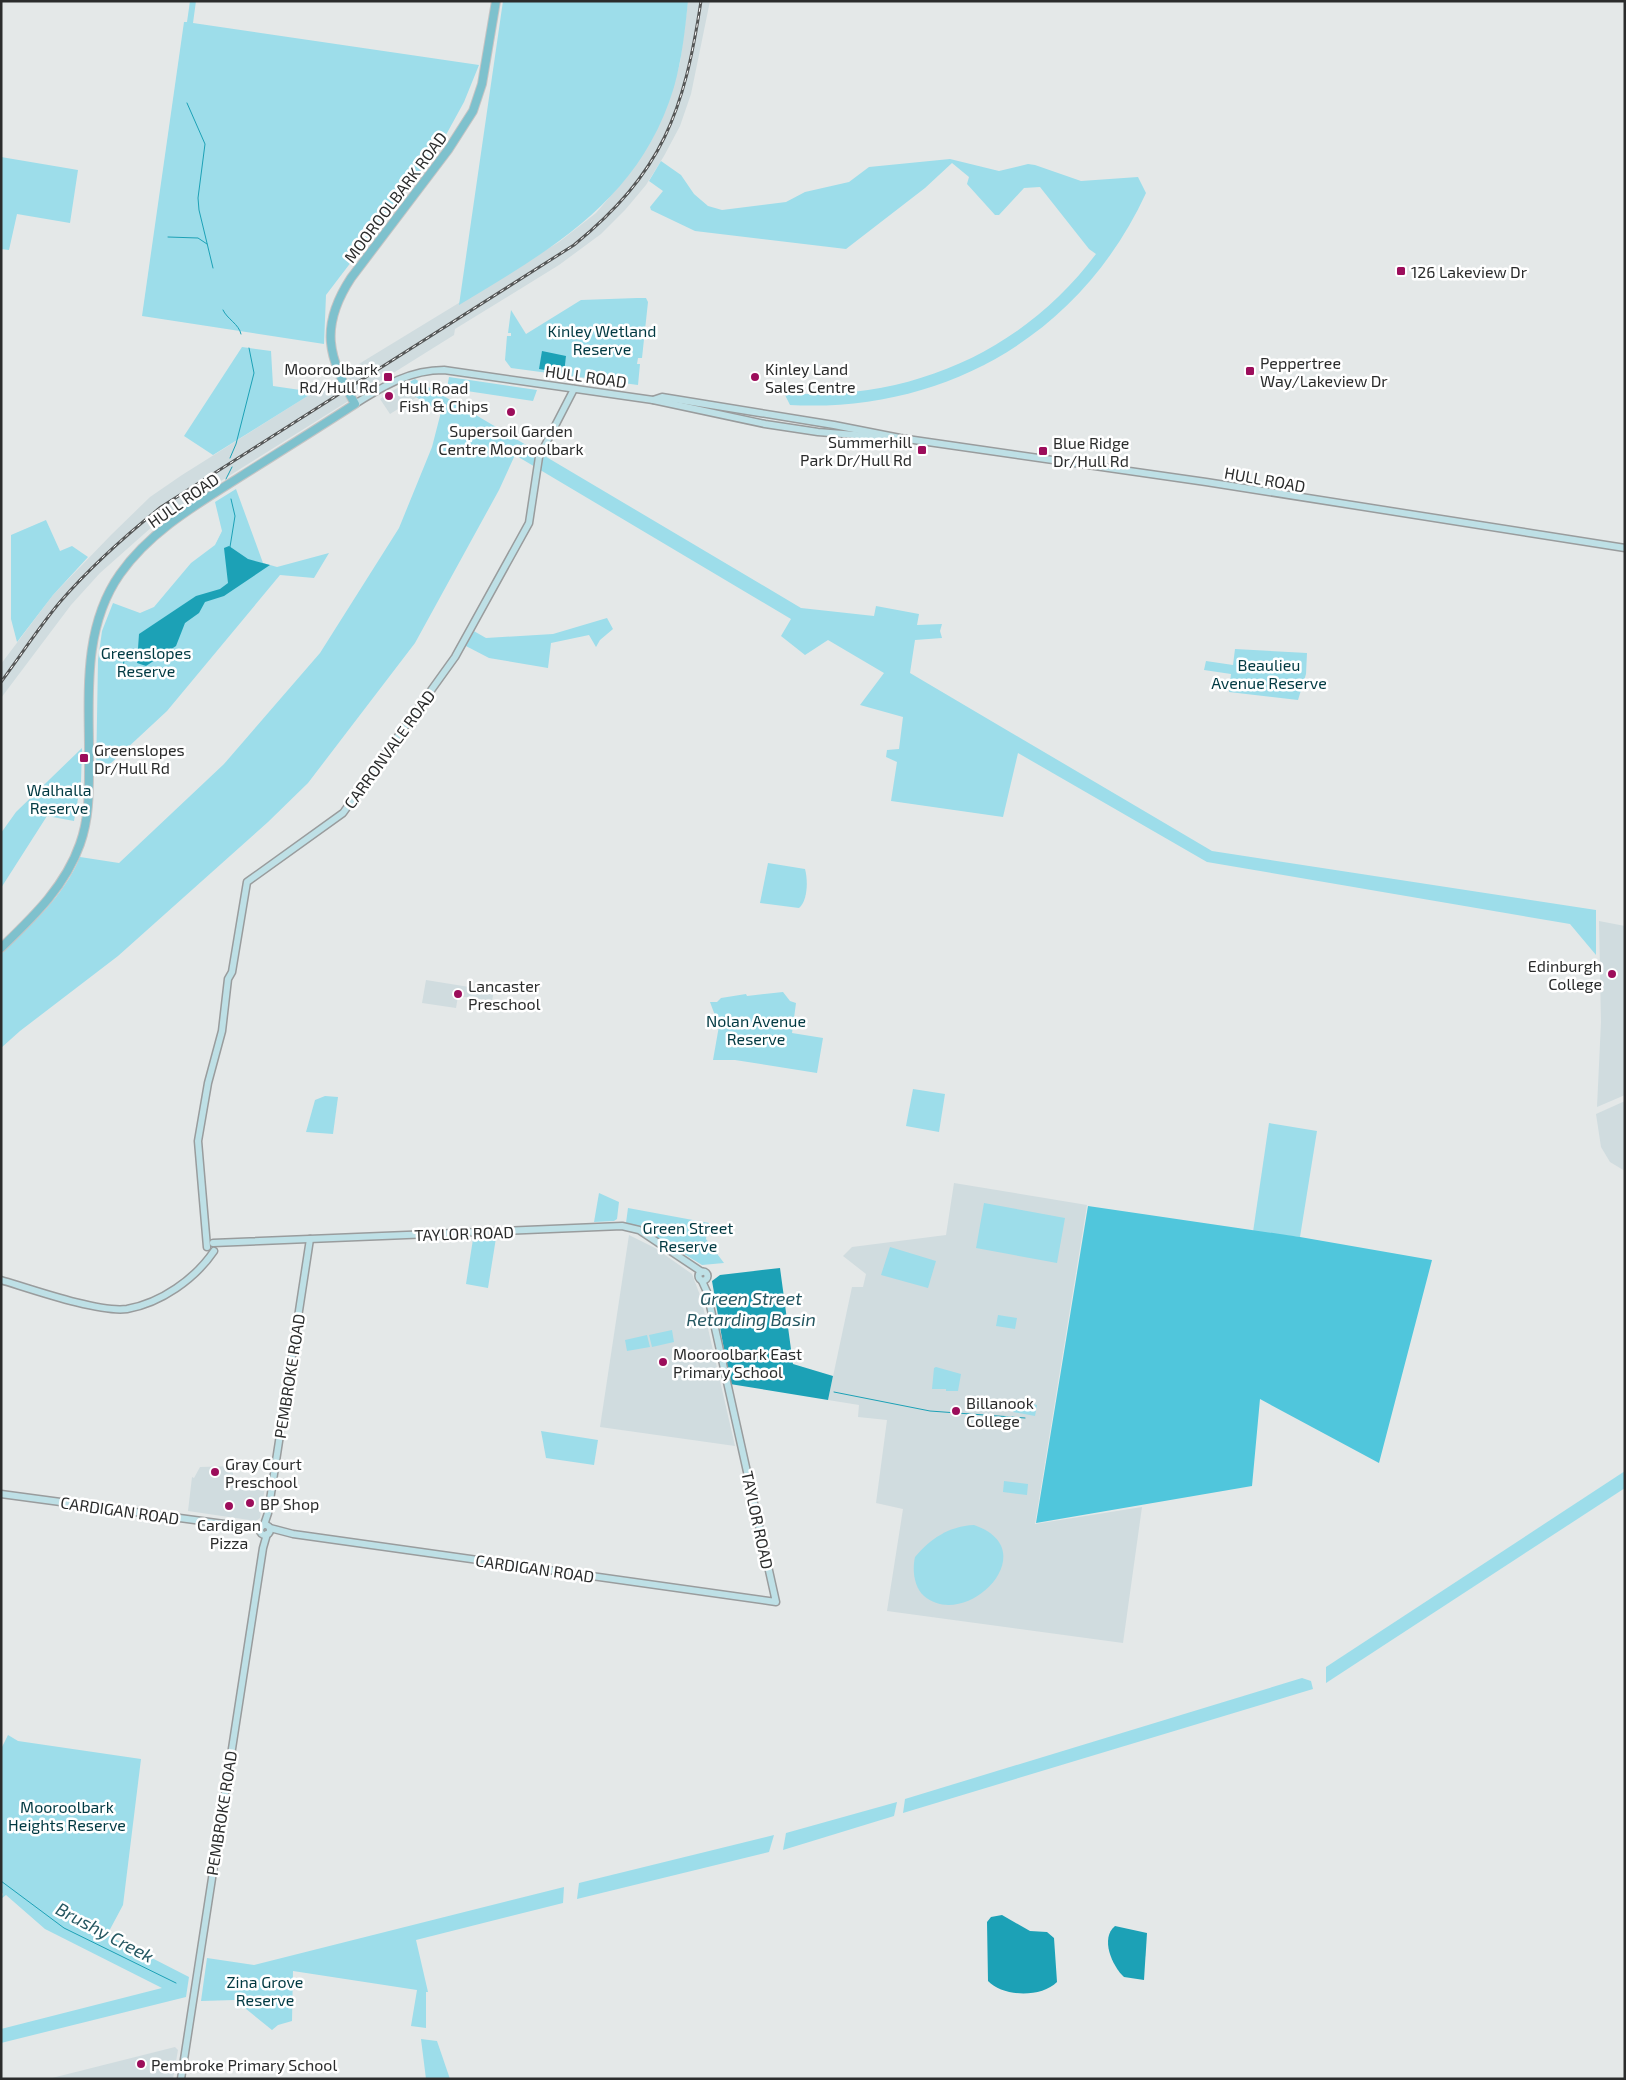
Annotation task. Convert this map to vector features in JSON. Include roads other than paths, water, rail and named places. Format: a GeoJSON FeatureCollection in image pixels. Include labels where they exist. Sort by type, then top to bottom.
{"type":"FeatureCollection","features":[{"type":"Feature","properties":{"kind":"main road","name":"MOOROOLBARK ROAD"},"geometry":{"type":"LineString","coordinates":[[355,404],[338,373],[332,354],[331,329],[336,306],[351,278],[448,150],[473,111],[482,84],[496,1]]}},
{"type":"Feature","properties":{"kind":"main road","name":"HULL ROAD"},"geometry":{"type":"LineString","coordinates":[[1,948],[51,897],[70,868],[83,835],[89,792],[90,658],[98,617],[119,575],[134,556],[165,527],[196,505],[355,404]]}},
{"type":"Feature","properties":{"kind":"street","name":"HULL ROAD"},"geometry":{"type":"LineString","coordinates":[[355,404],[397,380],[429,370],[458,371],[653,400],[765,424],[818,432],[900,438],[1206,482],[1625,548]]}},
{"type":"Feature","properties":{"kind":"street","name":"CARRONVALE ROAD"},"geometry":{"type":"LineString","coordinates":[[211,1246],[198,1141],[208,1082],[222,1031],[228,979],[232,972],[246,882],[343,813],[455,657],[529,523],[539,457],[574,389]]}},
{"type":"Feature","properties":{"kind":"street","name":"TAYLOR ROAD"},"geometry":{"type":"LineString","coordinates":[[1,1280],[93,1306],[126,1309],[164,1296],[198,1272],[208,1260],[211,1246],[310,1239],[622,1226],[639,1230],[691,1266],[702,1277],[707,1292],[776,1602]]}},
{"type":"Feature","properties":{"kind":"street","name":"PEMBROKE ROAD"},"geometry":{"type":"LineString","coordinates":[[182,2079],[310,1239]]}},
{"type":"Feature","properties":{"kind":"street","name":"CARDIGAN ROAD"},"geometry":{"type":"LineString","coordinates":[[1,1494],[776,1602]]}},
{"type":"Feature","properties":{"kind":"water"},"geometry":{"type":"Polygon","coordinates":[[[542,351],[566,356],[564,373],[539,369],[542,351]]]}},
{"type":"Feature","properties":{"kind":"water"},"geometry":{"type":"Polygon","coordinates":[[[229,546],[248,559],[270,565],[224,596],[205,602],[199,613],[185,623],[176,646],[146,666],[137,663],[139,634],[196,596],[220,589],[228,583],[224,548],[229,546]]]}},
{"type":"Feature","properties":{"kind":"water","name":"Green Street Retarding Basin"},"geometry":{"type":"Polygon","coordinates":[[[780,1268],[793,1364],[833,1376],[828,1400],[730,1384],[712,1281],[720,1275],[780,1268]]]}},
{"type":"Feature","properties":{"kind":"water"},"geometry":{"type":"Polygon","coordinates":[[[1002,1915],[1030,1931],[1047,1932],[1054,1938],[1057,1982],[1042,1991],[1022,1994],[1003,1990],[988,1981],[987,1922],[991,1917],[1002,1915]]]}},
{"type":"Feature","properties":{"kind":"water"},"geometry":{"type":"Polygon","coordinates":[[[1115,1926],[1147,1933],[1144,1980],[1124,1977],[1115,1966],[1109,1952],[1108,1937],[1115,1926]]]}},
{"type":"Feature","properties":{"kind":"waterway"},"geometry":{"type":"LineString","coordinates":[[187,103],[205,144],[198,198],[199,210],[213,268]]}},
{"type":"Feature","properties":{"kind":"waterway"},"geometry":{"type":"LineString","coordinates":[[168,237],[198,238],[207,244]]}},
{"type":"Feature","properties":{"kind":"waterway"},"geometry":{"type":"LineString","coordinates":[[223,310],[238,327],[241,334]]}},
{"type":"Feature","properties":{"kind":"waterway"},"geometry":{"type":"LineString","coordinates":[[230,458],[236,444],[254,373],[249,348]]}},
{"type":"Feature","properties":{"kind":"waterway"},"geometry":{"type":"LineString","coordinates":[[226,479],[232,467]]}},
{"type":"Feature","properties":{"kind":"waterway"},"geometry":{"type":"LineString","coordinates":[[230,547],[235,516],[231,499]]}},
{"type":"Feature","properties":{"kind":"waterway"},"geometry":{"type":"LineString","coordinates":[[122,674],[125,654],[138,651]]}},
{"type":"Feature","properties":{"kind":"waterway","name":"Brushy Creek"},"geometry":{"type":"LineString","coordinates":[[834,1392],[930,1411],[1025,1418]]}},
{"type":"Feature","properties":{"kind":"waterway","name":"Brushy Creek"},"geometry":{"type":"LineString","coordinates":[[1,1881],[64,1928],[176,1983]]}},
{"type":"Feature","properties":{"kind":"railway"},"geometry":{"type":"LineString","coordinates":[[1,682],[60,602],[109,552],[161,507],[574,245],[604,218],[629,192],[649,165],[677,108],[686,76],[701,1]]}},
{"type":"Feature","properties":{"kind":"place","name":"126 Lakeview Dr"},"geometry":{"type":"Point","coordinates":[1401,271]}},
{"type":"Feature","properties":{"kind":"place","name":"Peppertree Way/Lakeview Dr"},"geometry":{"type":"Point","coordinates":[1250,371]}},
{"type":"Feature","properties":{"kind":"place","name":"Mooroolbark Rd/Hull Rd"},"geometry":{"type":"Point","coordinates":[388,377]}},
{"type":"Feature","properties":{"kind":"place","name":"Kinley Land Sales Centre"},"geometry":{"type":"Point","coordinates":[755,377]}},
{"type":"Feature","properties":{"kind":"place","name":"Hull Road Fish & Chips"},"geometry":{"type":"Point","coordinates":[389,396]}},
{"type":"Feature","properties":{"kind":"place","name":"Supersoil Garden Centre Mooroolbark"},"geometry":{"type":"Point","coordinates":[511,412]}},
{"type":"Feature","properties":{"kind":"place","name":"Summerhill Park Dr/Hull Rd"},"geometry":{"type":"Point","coordinates":[922,450]}},
{"type":"Feature","properties":{"kind":"place","name":"Blue Ridge Dr/Hull Rd"},"geometry":{"type":"Point","coordinates":[1043,451]}},
{"type":"Feature","properties":{"kind":"place","name":"Greenslopes Dr/Hull Rd"},"geometry":{"type":"Point","coordinates":[84,758]}},
{"type":"Feature","properties":{"kind":"place","name":"Edinburgh College"},"geometry":{"type":"Point","coordinates":[1612,974]}},
{"type":"Feature","properties":{"kind":"place","name":"Lancaster Preschool"},"geometry":{"type":"Point","coordinates":[458,994]}},
{"type":"Feature","properties":{"kind":"place","name":"Mooroolbark East Primary School"},"geometry":{"type":"Point","coordinates":[663,1362]}},
{"type":"Feature","properties":{"kind":"place","name":"Billanook College"},"geometry":{"type":"Point","coordinates":[956,1411]}},
{"type":"Feature","properties":{"kind":"place","name":"Gray Court Preschool"},"geometry":{"type":"Point","coordinates":[215,1472]}},
{"type":"Feature","properties":{"kind":"place","name":"BP Shop"},"geometry":{"type":"Point","coordinates":[250,1503]}},
{"type":"Feature","properties":{"kind":"place","name":"Cardigan Pizza"},"geometry":{"type":"Point","coordinates":[229,1506]}},
{"type":"Feature","properties":{"kind":"place","name":"Pembroke Primary School"},"geometry":{"type":"Point","coordinates":[141,2064]}},
{"type":"Feature","properties":{"kind":"park label","name":"Kinley Wetland Reserve"},"geometry":{"type":"Point","coordinates":[602,339]}},
{"type":"Feature","properties":{"kind":"park label","name":"Greenslopes Reserve"},"geometry":{"type":"Point","coordinates":[146,661]}},
{"type":"Feature","properties":{"kind":"park label","name":"Beaulieu Avenue Reserve"},"geometry":{"type":"Point","coordinates":[1269,673]}},
{"type":"Feature","properties":{"kind":"park label","name":"Walhalla Reserve"},"geometry":{"type":"Point","coordinates":[59,798]}},
{"type":"Feature","properties":{"kind":"park label","name":"Nolan Avenue Reserve"},"geometry":{"type":"Point","coordinates":[756,1029]}},
{"type":"Feature","properties":{"kind":"park label","name":"Green Street Reserve"},"geometry":{"type":"Point","coordinates":[688,1236]}},
{"type":"Feature","properties":{"kind":"park label","name":"Mooroolbark Heights Reserve"},"geometry":{"type":"Point","coordinates":[67,1815]}},
{"type":"Feature","properties":{"kind":"park label","name":"Zina Grove Reserve"},"geometry":{"type":"Point","coordinates":[265,1990]}}]}
